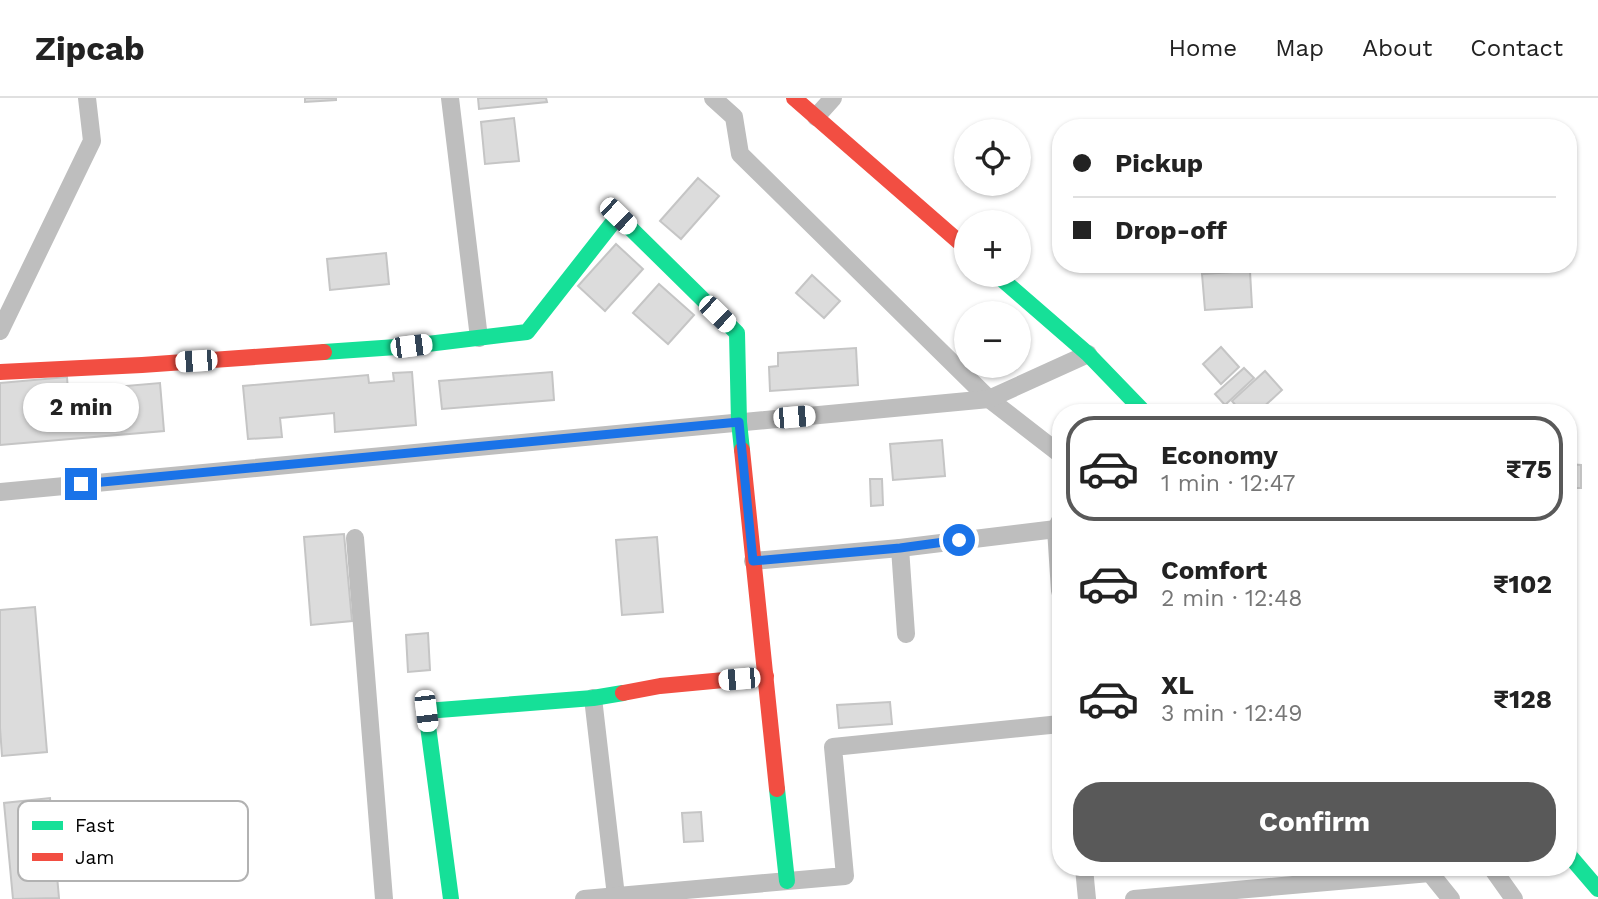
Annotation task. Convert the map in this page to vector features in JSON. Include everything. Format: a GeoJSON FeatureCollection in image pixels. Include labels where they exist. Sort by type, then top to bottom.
{"type":"FeatureCollection","features":[{"type":"Feature","properties":{"kind":"street"},"geometry":{"type":"LineString","coordinates":[[0,331],[92,141],[87,98]]}},
{"type":"Feature","properties":{"kind":"street"},"geometry":{"type":"LineString","coordinates":[[450,98],[480,338]]}},
{"type":"Feature","properties":{"kind":"street"},"geometry":{"type":"LineString","coordinates":[[713,98],[734,117],[740,154],[989,400],[1052,448]]}},
{"type":"Feature","properties":{"kind":"street"},"geometry":{"type":"LineString","coordinates":[[794,98],[954,237]]}},
{"type":"Feature","properties":{"kind":"street"},"geometry":{"type":"LineString","coordinates":[[816,117],[833,98]]}},
{"type":"Feature","properties":{"kind":"street"},"geometry":{"type":"LineString","coordinates":[[0,372],[411,346],[527,332],[618,216],[737,333],[739,422],[787,881]]}},
{"type":"Feature","properties":{"kind":"street"},"geometry":{"type":"LineString","coordinates":[[1011,287],[1088,354],[1136,404]]}},
{"type":"Feature","properties":{"kind":"street"},"geometry":{"type":"LineString","coordinates":[[0,492],[989,400],[1088,354]]}},
{"type":"Feature","properties":{"kind":"street"},"geometry":{"type":"LineString","coordinates":[[753,561],[900,548],[1052,526]]}},
{"type":"Feature","properties":{"kind":"street"},"geometry":{"type":"LineString","coordinates":[[355,538],[384,899]]}},
{"type":"Feature","properties":{"kind":"street"},"geometry":{"type":"LineString","coordinates":[[900,548],[905,634]]}},
{"type":"Feature","properties":{"kind":"street"},"geometry":{"type":"LineString","coordinates":[[451,899],[426,711],[593,698],[660,686],[765,676]]}},
{"type":"Feature","properties":{"kind":"street"},"geometry":{"type":"LineString","coordinates":[[593,698],[617,896]]}},
{"type":"Feature","properties":{"kind":"street"},"geometry":{"type":"LineString","coordinates":[[584,899],[845,876],[833,747],[1052,725]]}},
{"type":"Feature","properties":{"kind":"street"},"geometry":{"type":"LineString","coordinates":[[1577,864],[1598,889]]}},
{"type":"Feature","properties":{"kind":"street"},"geometry":{"type":"LineString","coordinates":[[1085,876],[1087,899]]}},
{"type":"Feature","properties":{"kind":"street"},"geometry":{"type":"LineString","coordinates":[[1135,899],[1188,897],[1400,876]]}},
{"type":"Feature","properties":{"kind":"street"},"geometry":{"type":"LineString","coordinates":[[1432,876],[1451,899]]}},
{"type":"Feature","properties":{"kind":"street"},"geometry":{"type":"LineString","coordinates":[[1498,876],[1514,899]]}},
{"type":"Feature","properties":{"kind":"building"},"geometry":{"type":"Polygon","coordinates":[[[305,98],[336,98],[336,100],[305,102],[305,98]]]}},
{"type":"Feature","properties":{"kind":"building"},"geometry":{"type":"Polygon","coordinates":[[[478,98],[546,98],[547,102],[479,109],[478,98]]]}},
{"type":"Feature","properties":{"kind":"building"},"geometry":{"type":"Polygon","coordinates":[[[514,118],[519,161],[485,164],[481,122],[514,118]]]}},
{"type":"Feature","properties":{"kind":"building"},"geometry":{"type":"Polygon","coordinates":[[[698,178],[719,196],[681,239],[660,221],[698,178]]]}},
{"type":"Feature","properties":{"kind":"building"},"geometry":{"type":"Polygon","coordinates":[[[616,244],[643,269],[605,311],[578,286],[616,244]]]}},
{"type":"Feature","properties":{"kind":"building"},"geometry":{"type":"Polygon","coordinates":[[[386,253],[389,284],[330,290],[327,259],[386,253]]]}},
{"type":"Feature","properties":{"kind":"building"},"geometry":{"type":"Polygon","coordinates":[[[1250,273],[1252,307],[1205,310],[1202,274],[1250,273]]]}},
{"type":"Feature","properties":{"kind":"building"},"geometry":{"type":"Polygon","coordinates":[[[812,275],[840,301],[824,318],[796,293],[812,275]]]}},
{"type":"Feature","properties":{"kind":"building"},"geometry":{"type":"Polygon","coordinates":[[[659,284],[694,315],[668,344],[633,313],[659,284]]]}},
{"type":"Feature","properties":{"kind":"building"},"geometry":{"type":"Polygon","coordinates":[[[1221,347],[1239,367],[1221,384],[1203,364],[1221,347]]]}},
{"type":"Feature","properties":{"kind":"building"},"geometry":{"type":"Polygon","coordinates":[[[856,348],[858,385],[770,391],[769,367],[778,366],[778,353],[856,348]]]}},
{"type":"Feature","properties":{"kind":"building"},"geometry":{"type":"Polygon","coordinates":[[[1244,368],[1254,378],[1226,404],[1215,394],[1244,368]]]}},
{"type":"Feature","properties":{"kind":"building"},"geometry":{"type":"Polygon","coordinates":[[[1265,371],[1282,390],[1267,404],[1234,404],[1232,401],[1265,371]]]}},
{"type":"Feature","properties":{"kind":"building"},"geometry":{"type":"Polygon","coordinates":[[[412,372],[416,425],[335,432],[334,413],[280,418],[282,437],[248,439],[243,386],[368,375],[369,383],[394,381],[393,373],[412,372]]]}},
{"type":"Feature","properties":{"kind":"building"},"geometry":{"type":"Polygon","coordinates":[[[552,372],[554,400],[442,409],[439,381],[552,372]]]}},
{"type":"Feature","properties":{"kind":"building"},"geometry":{"type":"Polygon","coordinates":[[[67,377],[68,391],[160,383],[164,431],[0,445],[0,383],[67,377]]]}},
{"type":"Feature","properties":{"kind":"building"},"geometry":{"type":"Polygon","coordinates":[[[942,440],[945,476],[893,480],[890,444],[942,440]]]}},
{"type":"Feature","properties":{"kind":"building"},"geometry":{"type":"Polygon","coordinates":[[[1577,465],[1581,465],[1581,488],[1577,488],[1577,465]]]}},
{"type":"Feature","properties":{"kind":"building"},"geometry":{"type":"Polygon","coordinates":[[[870,479],[882,479],[883,505],[871,506],[870,479]]]}},
{"type":"Feature","properties":{"kind":"building"},"geometry":{"type":"Polygon","coordinates":[[[344,534],[352,621],[311,625],[304,537],[344,534]]]}},
{"type":"Feature","properties":{"kind":"building"},"geometry":{"type":"Polygon","coordinates":[[[657,537],[663,612],[622,615],[616,540],[657,537]]]}},
{"type":"Feature","properties":{"kind":"building"},"geometry":{"type":"Polygon","coordinates":[[[35,607],[47,752],[2,756],[0,610],[35,607]]]}},
{"type":"Feature","properties":{"kind":"building"},"geometry":{"type":"Polygon","coordinates":[[[428,633],[430,670],[408,672],[406,635],[428,633]]]}},
{"type":"Feature","properties":{"kind":"building"},"geometry":{"type":"Polygon","coordinates":[[[890,702],[892,724],[839,728],[837,705],[890,702]]]}},
{"type":"Feature","properties":{"kind":"building"},"geometry":{"type":"Polygon","coordinates":[[[50,798],[50,801],[22,801],[50,798]]]}},
{"type":"Feature","properties":{"kind":"building"},"geometry":{"type":"Polygon","coordinates":[[[18,801],[18,881],[57,881],[59,898],[13,899],[4,803],[18,801]]]}},
{"type":"Feature","properties":{"kind":"building"},"geometry":{"type":"Polygon","coordinates":[[[701,812],[703,841],[684,842],[682,813],[701,812]]]}},
{"type":"Feature","properties":{"kind":"traffic: fast"},"geometry":{"type":"LineString","coordinates":[[324,352],[411,346],[527,332],[618,216],[737,333],[742,450]]}},
{"type":"Feature","properties":{"kind":"traffic: fast"},"geometry":{"type":"LineString","coordinates":[[1011,287],[1088,354],[1136,404]]}},
{"type":"Feature","properties":{"kind":"traffic: fast"},"geometry":{"type":"LineString","coordinates":[[451,899],[426,711],[593,698],[623,693]]}},
{"type":"Feature","properties":{"kind":"traffic: fast"},"geometry":{"type":"LineString","coordinates":[[777,789],[787,881]]}},
{"type":"Feature","properties":{"kind":"traffic: fast"},"geometry":{"type":"LineString","coordinates":[[1577,864],[1598,889]]}},
{"type":"Feature","properties":{"kind":"traffic: jam"},"geometry":{"type":"LineString","coordinates":[[794,98],[954,238]]}},
{"type":"Feature","properties":{"kind":"traffic: jam"},"geometry":{"type":"LineString","coordinates":[[0,372],[324,352]]}},
{"type":"Feature","properties":{"kind":"traffic: jam"},"geometry":{"type":"LineString","coordinates":[[742,450],[777,789]]}},
{"type":"Feature","properties":{"kind":"traffic: jam"},"geometry":{"type":"LineString","coordinates":[[623,693],[660,686],[766,676]]}},
{"type":"Feature","properties":{"kind":"route"},"geometry":{"type":"LineString","coordinates":[[81,484],[739,422],[753,561],[959,540]]}}]}
